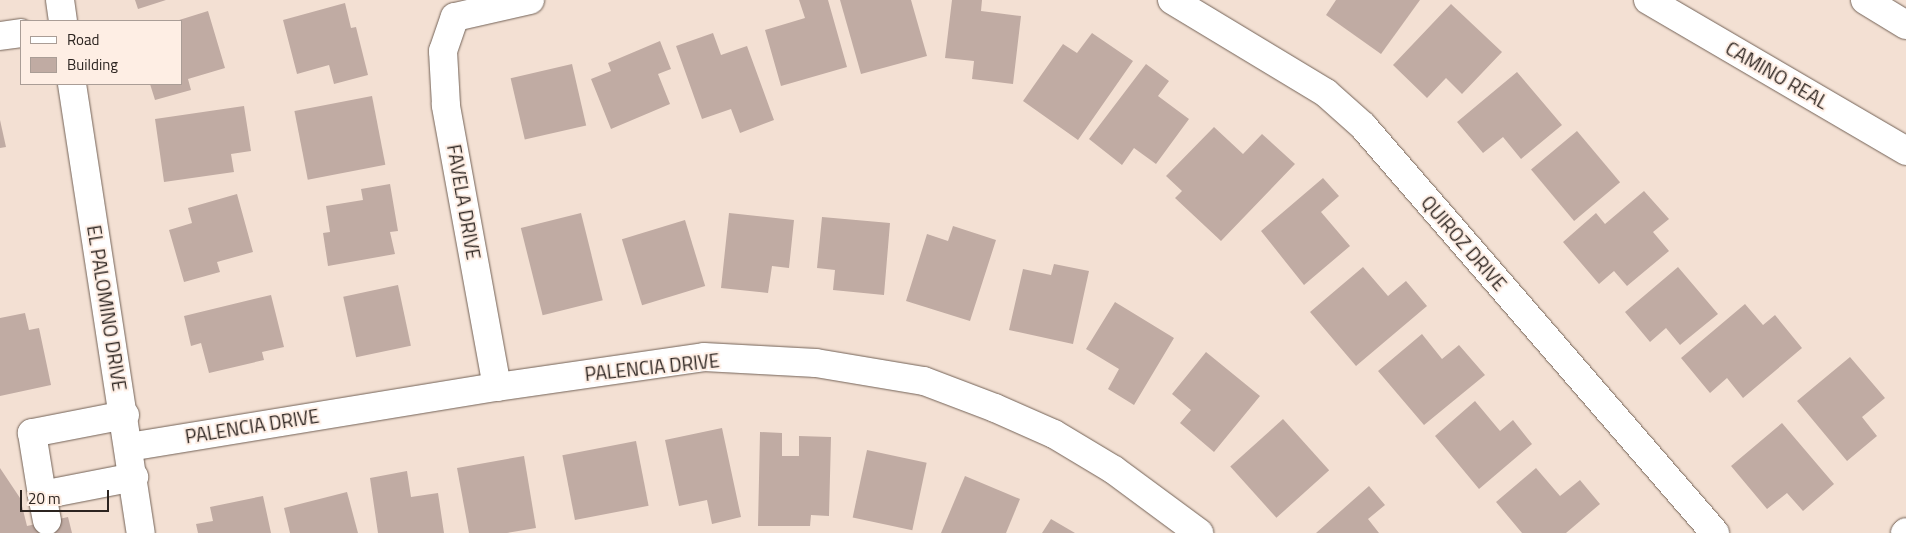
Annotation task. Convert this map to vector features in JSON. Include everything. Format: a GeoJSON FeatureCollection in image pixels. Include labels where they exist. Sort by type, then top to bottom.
{"type":"FeatureCollection","features":[{"type":"Feature","properties":{"kind":"street"},"geometry":{"type":"LineString","coordinates":[[60,0],[63,20]]}},
{"type":"Feature","properties":{"kind":"street","name":"FAVELA DRIVE"},"geometry":{"type":"LineString","coordinates":[[497,387],[446,105],[443,51],[455,17],[530,0]]}},
{"type":"Feature","properties":{"kind":"street","name":"QUIROZ DRIVE"},"geometry":{"type":"LineString","coordinates":[[1172,0],[1326,93],[1363,126],[1716,533]]}},
{"type":"Feature","properties":{"kind":"street","name":"CAMINO REAL"},"geometry":{"type":"LineString","coordinates":[[1648,0],[1906,151]]}},
{"type":"Feature","properties":{"kind":"street"},"geometry":{"type":"LineString","coordinates":[[1865,0],[1906,24]]}},
{"type":"Feature","properties":{"kind":"street"},"geometry":{"type":"LineString","coordinates":[[0,36],[20,33]]}},
{"type":"Feature","properties":{"kind":"street","name":"EL PALOMINO DRIVE"},"geometry":{"type":"LineString","coordinates":[[72,85],[125,414],[141,533]]}},
{"type":"Feature","properties":{"kind":"street","name":"PALENCIA DRIVE"},"geometry":{"type":"LineString","coordinates":[[129,447],[497,387],[704,358],[816,363],[924,381],[1054,434],[1114,470],[1199,533]]}},
{"type":"Feature","properties":{"kind":"street"},"geometry":{"type":"LineString","coordinates":[[125,414],[32,433],[45,508],[134,477]]}},
{"type":"Feature","properties":{"kind":"building"},"geometry":{"type":"Polygon","coordinates":[[[135,0],[166,0],[138,9],[135,0]]]}},
{"type":"Feature","properties":{"kind":"building"},"geometry":{"type":"Polygon","coordinates":[[[799,0],[828,0],[847,67],[781,86],[765,30],[805,18],[799,0]]]}},
{"type":"Feature","properties":{"kind":"building"},"geometry":{"type":"Polygon","coordinates":[[[840,0],[911,0],[927,56],[861,74],[840,0]]]}},
{"type":"Feature","properties":{"kind":"building"},"geometry":{"type":"Polygon","coordinates":[[[952,0],[982,0],[981,11],[1021,16],[1013,84],[972,79],[974,61],[945,58],[952,0]]]}},
{"type":"Feature","properties":{"kind":"building"},"geometry":{"type":"Polygon","coordinates":[[[1336,0],[1420,0],[1381,54],[1326,15],[1336,0]]]}},
{"type":"Feature","properties":{"kind":"building"},"geometry":{"type":"Polygon","coordinates":[[[345,3],[351,28],[356,27],[368,75],[334,84],[329,65],[297,74],[283,20],[345,3]]]}},
{"type":"Feature","properties":{"kind":"building"},"geometry":{"type":"Polygon","coordinates":[[[1451,4],[1502,52],[1462,94],[1446,78],[1427,98],[1393,65],[1451,4]]]}},
{"type":"Feature","properties":{"kind":"building"},"geometry":{"type":"Polygon","coordinates":[[[208,11],[225,68],[188,79],[191,90],[155,100],[150,85],[182,85],[182,20],[179,20],[208,11]]]}},
{"type":"Feature","properties":{"kind":"building"},"geometry":{"type":"Polygon","coordinates":[[[713,33],[721,55],[747,46],[774,120],[740,133],[731,109],[702,119],[676,46],[713,33]]]}},
{"type":"Feature","properties":{"kind":"building"},"geometry":{"type":"Polygon","coordinates":[[[1092,33],[1133,61],[1078,140],[1023,101],[1063,44],[1077,53],[1092,33]]]}},
{"type":"Feature","properties":{"kind":"building"},"geometry":{"type":"Polygon","coordinates":[[[660,41],[671,69],[658,74],[670,104],[611,129],[591,79],[611,71],[608,63],[660,41]]]}},
{"type":"Feature","properties":{"kind":"building"},"geometry":{"type":"Polygon","coordinates":[[[572,64],[586,125],[525,140],[511,78],[572,64]]]}},
{"type":"Feature","properties":{"kind":"building"},"geometry":{"type":"Polygon","coordinates":[[[1146,64],[1169,81],[1158,96],[1189,119],[1156,164],[1134,148],[1122,165],[1089,139],[1146,64]]]}},
{"type":"Feature","properties":{"kind":"building"},"geometry":{"type":"Polygon","coordinates":[[[1517,72],[1562,125],[1521,159],[1503,137],[1483,153],[1457,122],[1517,72]]]}},
{"type":"Feature","properties":{"kind":"building"},"geometry":{"type":"Polygon","coordinates":[[[372,96],[385,165],[308,180],[294,111],[372,96]]]}},
{"type":"Feature","properties":{"kind":"building"},"geometry":{"type":"Polygon","coordinates":[[[244,106],[251,151],[231,154],[234,172],[164,182],[155,119],[244,106]]]}},
{"type":"Feature","properties":{"kind":"building"},"geometry":{"type":"Polygon","coordinates":[[[0,120],[6,147],[0,148],[0,120]]]}},
{"type":"Feature","properties":{"kind":"building"},"geometry":{"type":"Polygon","coordinates":[[[1214,127],[1243,154],[1262,134],[1295,164],[1221,241],[1175,198],[1182,191],[1166,176],[1214,127]]]}},
{"type":"Feature","properties":{"kind":"building"},"geometry":{"type":"Polygon","coordinates":[[[1577,131],[1620,182],[1574,221],[1531,170],[1577,131]]]}},
{"type":"Feature","properties":{"kind":"building"},"geometry":{"type":"Polygon","coordinates":[[[1323,178],[1339,196],[1321,212],[1350,246],[1304,285],[1261,231],[1323,178]]]}},
{"type":"Feature","properties":{"kind":"building"},"geometry":{"type":"Polygon","coordinates":[[[390,184],[398,231],[390,232],[395,254],[328,266],[323,233],[330,232],[326,206],[363,200],[361,189],[390,184]]]}},
{"type":"Feature","properties":{"kind":"building"},"geometry":{"type":"Polygon","coordinates":[[[1644,191],[1669,219],[1653,232],[1669,251],[1627,286],[1614,271],[1599,284],[1563,242],[1596,213],[1605,224],[1644,191]]]}},
{"type":"Feature","properties":{"kind":"building"},"geometry":{"type":"Polygon","coordinates":[[[237,194],[253,252],[217,262],[220,272],[184,282],[169,230],[192,223],[188,208],[237,194]]]}},
{"type":"Feature","properties":{"kind":"building"},"geometry":{"type":"Polygon","coordinates":[[[581,213],[603,300],[543,315],[521,228],[581,213]]]}},
{"type":"Feature","properties":{"kind":"building"},"geometry":{"type":"Polygon","coordinates":[[[729,213],[794,220],[789,268],[772,266],[768,293],[721,288],[729,213]]]}},
{"type":"Feature","properties":{"kind":"building"},"geometry":{"type":"Polygon","coordinates":[[[822,217],[890,223],[884,295],[833,290],[835,270],[817,268],[822,217]]]}},
{"type":"Feature","properties":{"kind":"building"},"geometry":{"type":"Polygon","coordinates":[[[685,220],[705,286],[642,305],[622,239],[685,220]]]}},
{"type":"Feature","properties":{"kind":"building"},"geometry":{"type":"Polygon","coordinates":[[[953,226],[996,240],[970,321],[906,301],[927,234],[948,241],[953,226]]]}},
{"type":"Feature","properties":{"kind":"building"},"geometry":{"type":"Polygon","coordinates":[[[1054,264],[1089,271],[1073,344],[1009,330],[1023,269],[1051,275],[1054,264]]]}},
{"type":"Feature","properties":{"kind":"building"},"geometry":{"type":"Polygon","coordinates":[[[1363,267],[1388,296],[1406,281],[1427,306],[1356,366],[1310,312],[1363,267]]]}},
{"type":"Feature","properties":{"kind":"building"},"geometry":{"type":"Polygon","coordinates":[[[1678,267],[1718,314],[1680,345],[1666,328],[1650,342],[1625,312],[1678,267]]]}},
{"type":"Feature","properties":{"kind":"building"},"geometry":{"type":"Polygon","coordinates":[[[398,285],[411,346],[356,357],[343,297],[398,285]]]}},
{"type":"Feature","properties":{"kind":"building"},"geometry":{"type":"Polygon","coordinates":[[[271,295],[284,347],[262,352],[264,360],[209,373],[201,343],[191,346],[184,316],[271,295]]]}},
{"type":"Feature","properties":{"kind":"building"},"geometry":{"type":"Polygon","coordinates":[[[1115,302],[1174,338],[1134,405],[1108,389],[1119,369],[1086,349],[1115,302]]]}},
{"type":"Feature","properties":{"kind":"building"},"geometry":{"type":"Polygon","coordinates":[[[1745,304],[1763,325],[1775,315],[1802,348],[1743,398],[1727,378],[1710,393],[1681,358],[1745,304]]]}},
{"type":"Feature","properties":{"kind":"building"},"geometry":{"type":"Polygon","coordinates":[[[25,313],[29,330],[39,328],[51,385],[0,396],[0,318],[25,313]]]}},
{"type":"Feature","properties":{"kind":"building"},"geometry":{"type":"Polygon","coordinates":[[[1422,334],[1442,359],[1459,345],[1485,375],[1424,425],[1378,371],[1422,334]]]}},
{"type":"Feature","properties":{"kind":"building"},"geometry":{"type":"Polygon","coordinates":[[[1206,352],[1260,396],[1214,452],[1180,423],[1191,410],[1172,394],[1206,352]]]}},
{"type":"Feature","properties":{"kind":"building"},"geometry":{"type":"Polygon","coordinates":[[[1850,357],[1885,398],[1862,417],[1877,436],[1847,461],[1797,401],[1850,357]]]}},
{"type":"Feature","properties":{"kind":"building"},"geometry":{"type":"Polygon","coordinates":[[[1475,401],[1500,431],[1513,420],[1532,444],[1479,489],[1435,436],[1475,401]]]}},
{"type":"Feature","properties":{"kind":"building"},"geometry":{"type":"Polygon","coordinates":[[[1283,419],[1329,470],[1276,518],[1230,467],[1283,419]]]}},
{"type":"Feature","properties":{"kind":"building"},"geometry":{"type":"Polygon","coordinates":[[[1782,423],[1834,484],[1803,511],[1787,493],[1767,509],[1731,466],[1782,423]]]}},
{"type":"Feature","properties":{"kind":"building"},"geometry":{"type":"Polygon","coordinates":[[[722,428],[741,517],[712,524],[707,500],[679,506],[665,440],[722,428]]]}},
{"type":"Feature","properties":{"kind":"building"},"geometry":{"type":"Polygon","coordinates":[[[760,432],[782,433],[782,456],[799,456],[799,436],[831,437],[829,516],[811,515],[810,526],[758,526],[760,432]]]}},
{"type":"Feature","properties":{"kind":"building"},"geometry":{"type":"Polygon","coordinates":[[[636,441],[649,506],[575,520],[562,455],[636,441]]]}},
{"type":"Feature","properties":{"kind":"building"},"geometry":{"type":"Polygon","coordinates":[[[867,450],[927,463],[912,530],[853,517],[867,450]]]}},
{"type":"Feature","properties":{"kind":"building"},"geometry":{"type":"Polygon","coordinates":[[[524,456],[536,528],[507,533],[469,533],[457,468],[524,456]]]}},
{"type":"Feature","properties":{"kind":"building"},"geometry":{"type":"Polygon","coordinates":[[[0,468],[20,498],[27,526],[68,517],[72,533],[0,533],[0,468]]]}},
{"type":"Feature","properties":{"kind":"building"},"geometry":{"type":"Polygon","coordinates":[[[1536,468],[1560,496],[1580,480],[1600,504],[1566,533],[1522,533],[1496,502],[1536,468]]]}},
{"type":"Feature","properties":{"kind":"building"},"geometry":{"type":"Polygon","coordinates":[[[407,471],[411,497],[438,493],[444,533],[378,533],[370,478],[407,471]]]}},
{"type":"Feature","properties":{"kind":"building"},"geometry":{"type":"Polygon","coordinates":[[[965,476],[1020,499],[1006,533],[941,533],[965,476]]]}},
{"type":"Feature","properties":{"kind":"building"},"geometry":{"type":"Polygon","coordinates":[[[1369,486],[1385,505],[1368,519],[1379,533],[1316,533],[1369,486]]]}},
{"type":"Feature","properties":{"kind":"building"},"geometry":{"type":"Polygon","coordinates":[[[347,492],[358,533],[290,533],[284,508],[347,492]]]}},
{"type":"Feature","properties":{"kind":"building"},"geometry":{"type":"Polygon","coordinates":[[[263,496],[271,533],[198,533],[196,524],[213,521],[210,507],[263,496]]]}},
{"type":"Feature","properties":{"kind":"building"},"geometry":{"type":"Polygon","coordinates":[[[1051,519],[1075,533],[1042,533],[1051,519]]]}}]}
